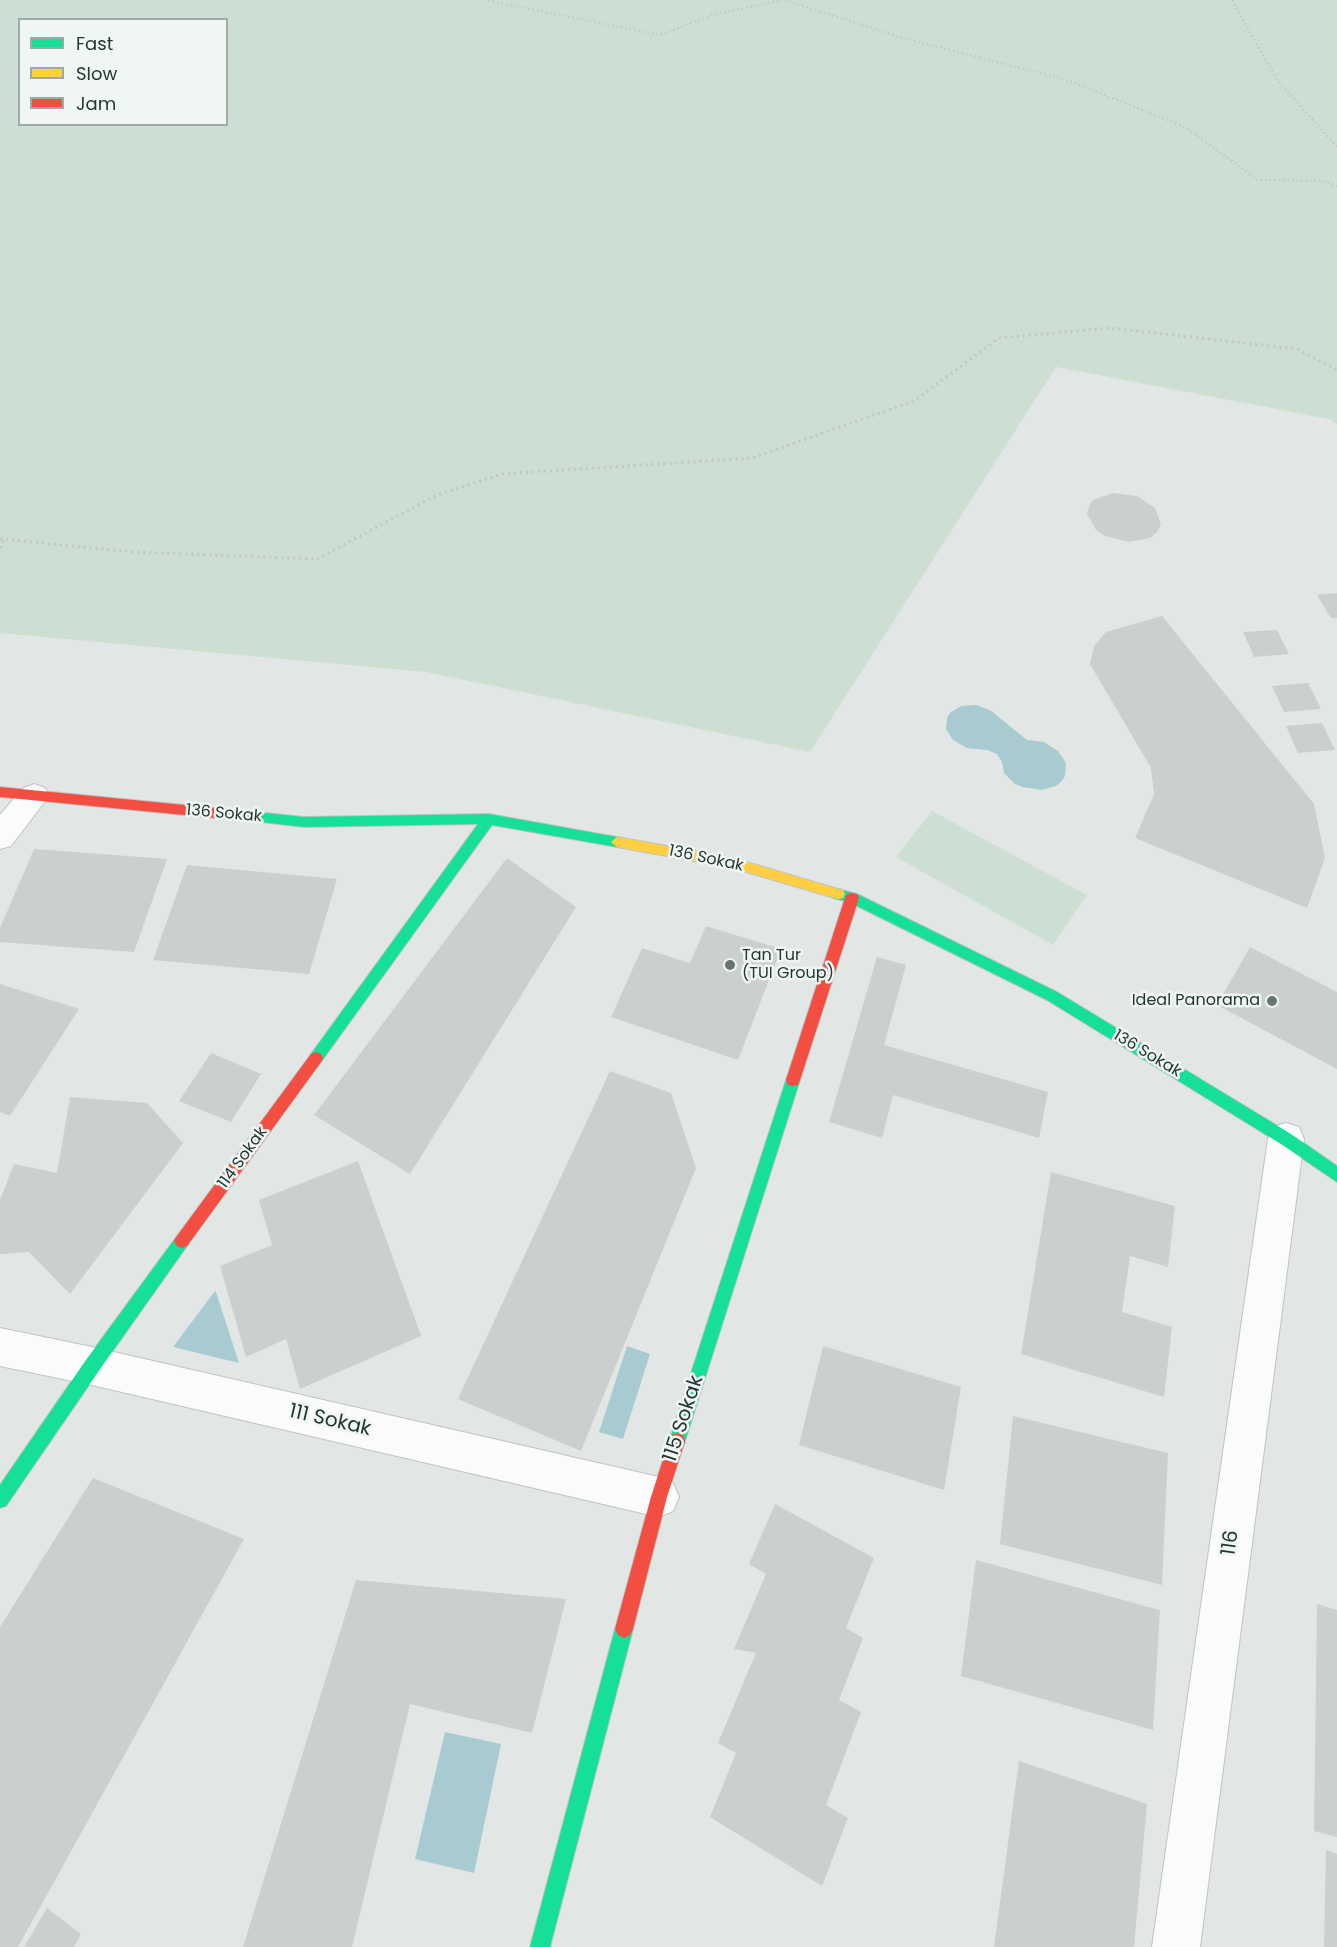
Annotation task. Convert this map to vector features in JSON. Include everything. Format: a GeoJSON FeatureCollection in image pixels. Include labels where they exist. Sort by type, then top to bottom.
{"type":"FeatureCollection","features":[{"type":"Feature","properties":{"kind":"street","name":"136 Sokak"},"geometry":{"type":"LineString","coordinates":[[0,792],[304,822],[489,819],[733,862],[852,898],[1052,996],[1286,1139],[1337,1175]]}},
{"type":"Feature","properties":{"kind":"street"},"geometry":{"type":"LineString","coordinates":[[0,837],[34,796]]}},
{"type":"Feature","properties":{"kind":"street","name":"114 Sokak"},"geometry":{"type":"LineString","coordinates":[[0,1500],[92,1366],[489,819]]}},
{"type":"Feature","properties":{"kind":"street","name":"115 Sokak"},"geometry":{"type":"LineString","coordinates":[[540,1947],[659,1497],[852,898]]}},
{"type":"Feature","properties":{"kind":"street","name":"116"},"geometry":{"type":"LineString","coordinates":[[1176,1947],[1286,1139]]}},
{"type":"Feature","properties":{"kind":"street","name":"111 Sokak"},"geometry":{"type":"LineString","coordinates":[[0,1347],[92,1366],[659,1497]]}},
{"type":"Feature","properties":{"kind":"path"},"geometry":{"type":"LineString","coordinates":[[484,0],[660,35],[712,15],[784,0],[903,38],[1067,80],[1185,126],[1258,180],[1323,181],[1337,186]]}},
{"type":"Feature","properties":{"kind":"path"},"geometry":{"type":"LineString","coordinates":[[1232,0],[1277,80],[1337,147]]}},
{"type":"Feature","properties":{"kind":"path"},"geometry":{"type":"LineString","coordinates":[[0,538],[134,552],[316,559],[437,495],[502,474],[752,458],[914,401],[999,338],[1109,328],[1297,349],[1337,370]]}},
{"type":"Feature","properties":{"kind":"path"},"geometry":{"type":"LineString","coordinates":[[0,548],[5,538]]}},
{"type":"Feature","properties":{"kind":"green space"},"geometry":{"type":"Polygon","coordinates":[[[0,0],[1337,0],[1337,424],[1329,419],[1056,367],[810,752],[426,672],[0,633],[0,0]]]}},
{"type":"Feature","properties":{"kind":"green space"},"geometry":{"type":"Polygon","coordinates":[[[932,811],[1087,895],[1053,945],[896,857],[932,811]]]}},
{"type":"Feature","properties":{"kind":"water"},"geometry":{"type":"Polygon","coordinates":[[[976,705],[990,710],[1027,740],[1044,742],[1058,751],[1066,763],[1065,776],[1061,782],[1056,786],[1041,790],[1015,784],[1004,773],[1002,762],[997,754],[987,750],[967,748],[953,740],[946,729],[950,713],[961,706],[976,705]]]}},
{"type":"Feature","properties":{"kind":"water"},"geometry":{"type":"Polygon","coordinates":[[[216,1292],[239,1363],[173,1347],[216,1292]]]}},
{"type":"Feature","properties":{"kind":"water"},"geometry":{"type":"Polygon","coordinates":[[[627,1346],[650,1354],[623,1439],[599,1432],[627,1346]]]}},
{"type":"Feature","properties":{"kind":"water"},"geometry":{"type":"Polygon","coordinates":[[[445,1732],[501,1744],[474,1873],[415,1859],[445,1732]]]}},
{"type":"Feature","properties":{"kind":"building"},"geometry":{"type":"Polygon","coordinates":[[[1113,493],[1137,496],[1155,508],[1161,525],[1157,532],[1150,538],[1129,542],[1105,536],[1096,530],[1087,514],[1089,506],[1093,500],[1113,493]]]}},
{"type":"Feature","properties":{"kind":"building"},"geometry":{"type":"Polygon","coordinates":[[[1337,593],[1337,618],[1331,618],[1317,595],[1337,593]]]}},
{"type":"Feature","properties":{"kind":"building"},"geometry":{"type":"Polygon","coordinates":[[[1162,616],[1314,804],[1325,858],[1307,908],[1135,838],[1154,794],[1151,768],[1090,664],[1094,646],[1106,632],[1162,616]]]}},
{"type":"Feature","properties":{"kind":"building"},"geometry":{"type":"Polygon","coordinates":[[[1277,630],[1289,654],[1254,657],[1243,632],[1277,630]]]}},
{"type":"Feature","properties":{"kind":"building"},"geometry":{"type":"Polygon","coordinates":[[[1308,683],[1321,709],[1284,712],[1272,686],[1308,683]]]}},
{"type":"Feature","properties":{"kind":"building"},"geometry":{"type":"Polygon","coordinates":[[[1322,723],[1335,750],[1298,753],[1286,726],[1322,723]]]}},
{"type":"Feature","properties":{"kind":"building"},"geometry":{"type":"Polygon","coordinates":[[[34,849],[167,859],[134,952],[0,942],[0,928],[34,849]]]}},
{"type":"Feature","properties":{"kind":"building"},"geometry":{"type":"Polygon","coordinates":[[[507,858],[576,907],[410,1174],[314,1115],[507,858]]]}},
{"type":"Feature","properties":{"kind":"building"},"geometry":{"type":"Polygon","coordinates":[[[187,865],[337,879],[309,974],[153,960],[187,865]]]}},
{"type":"Feature","properties":{"kind":"building"},"geometry":{"type":"Polygon","coordinates":[[[706,926],[781,949],[738,1060],[611,1017],[642,948],[690,963],[706,926]]]}},
{"type":"Feature","properties":{"kind":"building"},"geometry":{"type":"Polygon","coordinates":[[[1250,947],[1337,992],[1337,1069],[1217,1005],[1250,947]]]}},
{"type":"Feature","properties":{"kind":"building"},"geometry":{"type":"Polygon","coordinates":[[[877,957],[906,965],[884,1045],[1048,1092],[1039,1138],[893,1095],[882,1138],[829,1122],[877,957]]]}},
{"type":"Feature","properties":{"kind":"building"},"geometry":{"type":"Polygon","coordinates":[[[0,984],[79,1009],[10,1116],[0,1112],[0,984]]]}},
{"type":"Feature","properties":{"kind":"building"},"geometry":{"type":"Polygon","coordinates":[[[211,1053],[261,1074],[231,1122],[179,1101],[211,1053]]]}},
{"type":"Feature","properties":{"kind":"building"},"geometry":{"type":"Polygon","coordinates":[[[610,1071],[671,1093],[696,1168],[581,1451],[458,1399],[610,1071]]]}},
{"type":"Feature","properties":{"kind":"building"},"geometry":{"type":"Polygon","coordinates":[[[70,1097],[147,1103],[183,1143],[70,1294],[29,1252],[0,1254],[0,1200],[14,1164],[57,1173],[70,1097]]]}},
{"type":"Feature","properties":{"kind":"building"},"geometry":{"type":"Polygon","coordinates":[[[358,1161],[421,1336],[300,1389],[286,1339],[246,1357],[220,1266],[272,1245],[259,1200],[358,1161]]]}},
{"type":"Feature","properties":{"kind":"building"},"geometry":{"type":"Polygon","coordinates":[[[1051,1172],[1175,1206],[1168,1267],[1130,1256],[1122,1312],[1172,1327],[1164,1397],[1021,1354],[1051,1172]]]}},
{"type":"Feature","properties":{"kind":"building"},"geometry":{"type":"Polygon","coordinates":[[[823,1346],[961,1387],[944,1490],[799,1445],[823,1346]]]}},
{"type":"Feature","properties":{"kind":"building"},"geometry":{"type":"Polygon","coordinates":[[[1013,1416],[1168,1453],[1162,1585],[1000,1544],[1013,1416]]]}},
{"type":"Feature","properties":{"kind":"building"},"geometry":{"type":"Polygon","coordinates":[[[93,1478],[244,1539],[18,1947],[0,1947],[0,1627],[93,1478]]]}},
{"type":"Feature","properties":{"kind":"building"},"geometry":{"type":"Polygon","coordinates":[[[775,1504],[874,1558],[846,1628],[863,1638],[839,1700],[861,1712],[826,1805],[848,1818],[822,1886],[710,1817],[736,1753],[718,1743],[756,1653],[734,1649],[766,1574],[749,1564],[775,1504]]]}},
{"type":"Feature","properties":{"kind":"building"},"geometry":{"type":"Polygon","coordinates":[[[976,1560],[1160,1610],[1153,1730],[961,1676],[976,1560]]]}},
{"type":"Feature","properties":{"kind":"building"},"geometry":{"type":"Polygon","coordinates":[[[356,1580],[566,1599],[532,1733],[410,1704],[352,1947],[243,1947],[356,1580]]]}},
{"type":"Feature","properties":{"kind":"building"},"geometry":{"type":"Polygon","coordinates":[[[1317,1604],[1337,1610],[1337,1837],[1314,1831],[1317,1604]]]}},
{"type":"Feature","properties":{"kind":"building"},"geometry":{"type":"Polygon","coordinates":[[[1019,1761],[1147,1804],[1134,1947],[994,1947],[1019,1761]]]}},
{"type":"Feature","properties":{"kind":"building"},"geometry":{"type":"Polygon","coordinates":[[[1326,1850],[1337,1854],[1337,1947],[1324,1947],[1326,1850]]]}},
{"type":"Feature","properties":{"kind":"building"},"geometry":{"type":"Polygon","coordinates":[[[47,1908],[81,1934],[74,1947],[24,1947],[47,1908]]]}},
{"type":"Feature","properties":{"kind":"traffic: fast"},"geometry":{"type":"LineString","coordinates":[[256,817],[304,822],[489,819],[617,842]]}},
{"type":"Feature","properties":{"kind":"traffic: fast"},"geometry":{"type":"LineString","coordinates":[[316,1058],[489,819]]}},
{"type":"Feature","properties":{"kind":"traffic: fast"},"geometry":{"type":"LineString","coordinates":[[838,894],[852,898],[1052,996],[1286,1139],[1337,1175]]}},
{"type":"Feature","properties":{"kind":"traffic: fast"},"geometry":{"type":"LineString","coordinates":[[677,1441],[793,1080]]}},
{"type":"Feature","properties":{"kind":"traffic: fast"},"geometry":{"type":"LineString","coordinates":[[0,1500],[182,1241]]}},
{"type":"Feature","properties":{"kind":"traffic: fast"},"geometry":{"type":"LineString","coordinates":[[540,1947],[624,1629]]}},
{"type":"Feature","properties":{"kind":"traffic: slow"},"geometry":{"type":"LineString","coordinates":[[617,842],[733,863],[838,894]]}},
{"type":"Feature","properties":{"kind":"traffic: jam"},"geometry":{"type":"LineString","coordinates":[[0,792],[256,817]]}},
{"type":"Feature","properties":{"kind":"traffic: jam"},"geometry":{"type":"LineString","coordinates":[[793,1080],[852,898]]}},
{"type":"Feature","properties":{"kind":"traffic: jam"},"geometry":{"type":"LineString","coordinates":[[182,1241],[316,1058]]}},
{"type":"Feature","properties":{"kind":"traffic: jam"},"geometry":{"type":"LineString","coordinates":[[624,1629],[659,1497],[677,1441]]}},
{"type":"Feature","properties":{"kind":"place","name":"Tan Tur (TUI Group)"},"geometry":{"type":"Point","coordinates":[730,965]}},
{"type":"Feature","properties":{"kind":"place","name":"Ideal Panorama"},"geometry":{"type":"Point","coordinates":[1272,1001]}}]}
